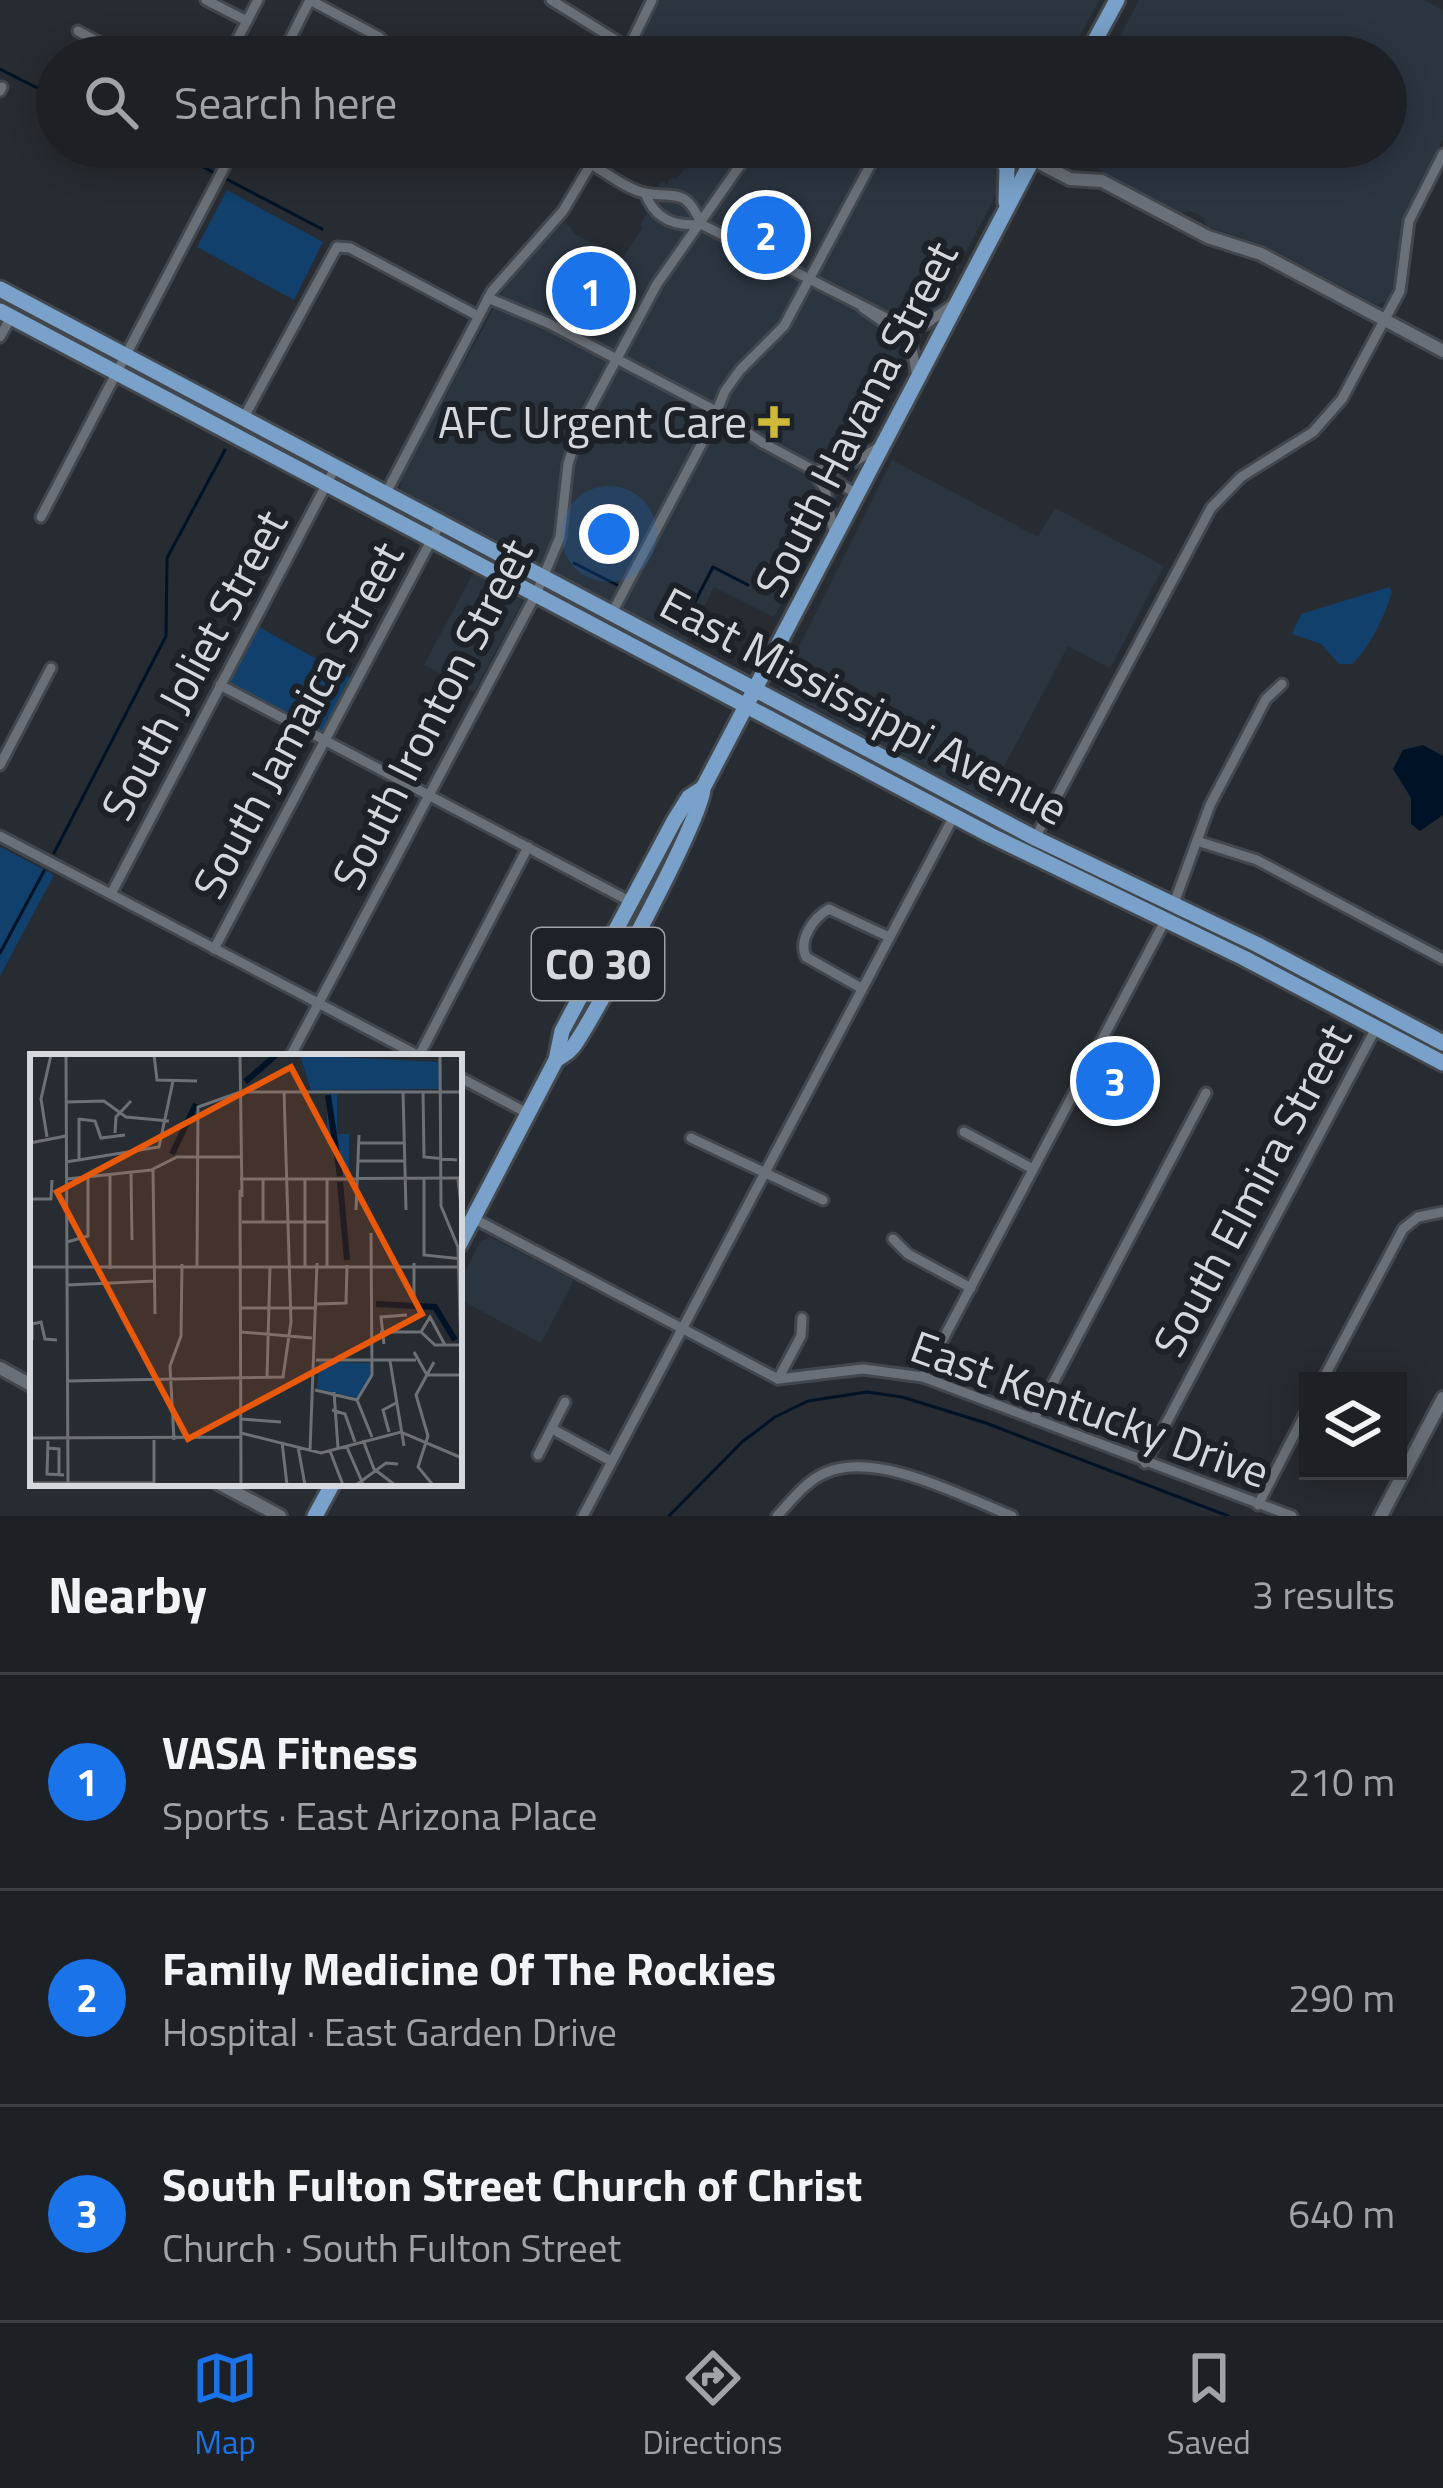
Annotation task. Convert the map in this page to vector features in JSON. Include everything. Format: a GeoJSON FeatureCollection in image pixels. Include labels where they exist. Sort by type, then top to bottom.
{"type":"FeatureCollection","features":[{"type":"Feature","properties":{"kind":"main road"},"geometry":{"type":"LineString","coordinates":[[1097,36],[1117,0]]}},
{"type":"Feature","properties":{"kind":"main road"},"geometry":{"type":"LineString","coordinates":[[1006,208],[1007,168]]}},
{"type":"Feature","properties":{"kind":"main road","name":"South Havana Street"},"geometry":{"type":"LineString","coordinates":[[556,1060],[575,1045],[638,928],[700,810],[703,788],[1027,168]]}},
{"type":"Feature","properties":{"kind":"main road","name":"East Mississippi Avenue"},"geometry":{"type":"LineString","coordinates":[[0,289],[1035,838],[1443,1043]]}},
{"type":"Feature","properties":{"kind":"main road","name":"East Mississippi Avenue"},"geometry":{"type":"LineString","coordinates":[[5,314],[1026,854],[1443,1064]]}},
{"type":"Feature","properties":{"kind":"main road","name":"South Havana Street"},"geometry":{"type":"LineString","coordinates":[[462,1239],[556,1060],[562,1031],[647,870],[686,800],[703,788]]}},
{"type":"Feature","properties":{"kind":"main road"},"geometry":{"type":"LineString","coordinates":[[647,870],[652,901]]}},
{"type":"Feature","properties":{"kind":"main road"},"geometry":{"type":"LineString","coordinates":[[631,902],[638,928]]}},
{"type":"Feature","properties":{"kind":"main road"},"geometry":{"type":"LineString","coordinates":[[590,978],[597,1005]]}},
{"type":"Feature","properties":{"kind":"main road"},"geometry":{"type":"LineString","coordinates":[[315,1516],[331,1486]]}},
{"type":"Feature","properties":{"kind":"street"},"geometry":{"type":"LineString","coordinates":[[206,0],[247,21]]}},
{"type":"Feature","properties":{"kind":"street"},"geometry":{"type":"LineString","coordinates":[[239,36],[257,0]]}},
{"type":"Feature","properties":{"kind":"street"},"geometry":{"type":"LineString","coordinates":[[292,36],[310,0],[377,36]]}},
{"type":"Feature","properties":{"kind":"street"},"geometry":{"type":"LineString","coordinates":[[551,0],[603,36]]}},
{"type":"Feature","properties":{"kind":"street"},"geometry":{"type":"LineString","coordinates":[[634,36],[652,0]]}},
{"type":"Feature","properties":{"kind":"street"},"geometry":{"type":"LineString","coordinates":[[78,32],[86,36]]}},
{"type":"Feature","properties":{"kind":"street"},"geometry":{"type":"LineString","coordinates":[[1026,854],[1211,508],[1237,481],[1329,417],[1404,279],[1411,215],[1443,154]]}},
{"type":"Feature","properties":{"kind":"street"},"geometry":{"type":"LineString","coordinates":[[41,517],[224,168]]}},
{"type":"Feature","properties":{"kind":"street"},"geometry":{"type":"LineString","coordinates":[[376,510],[488,298],[563,212],[590,168]]}},
{"type":"Feature","properties":{"kind":"street"},"geometry":{"type":"LineString","coordinates":[[598,168],[646,194],[680,197],[701,224]]}},
{"type":"Feature","properties":{"kind":"street","name":"South Ironton Street"},"geometry":{"type":"LineString","coordinates":[[292,1054],[536,594],[561,532],[573,445],[616,359],[657,284],[740,168]]}},
{"type":"Feature","properties":{"kind":"street"},"geometry":{"type":"LineString","coordinates":[[612,613],[736,374],[779,334],[869,168]]}},
{"type":"Feature","properties":{"kind":"street"},"geometry":{"type":"LineString","coordinates":[[1054,168],[1067,178],[1102,181],[1208,237],[1268,257],[1443,351]]}},
{"type":"Feature","properties":{"kind":"street"},"geometry":{"type":"LineString","coordinates":[[646,194],[653,210],[670,222],[701,224],[862,308],[912,328],[926,324],[956,302]]}},
{"type":"Feature","properties":{"kind":"street"},"geometry":{"type":"LineString","coordinates":[[234,435],[338,248],[350,248],[478,316]]}},
{"type":"Feature","properties":{"kind":"street"},"geometry":{"type":"LineString","coordinates":[[488,298],[548,322],[716,411],[856,493]]}},
{"type":"Feature","properties":{"kind":"street"},"geometry":{"type":"LineString","coordinates":[[0,337],[5,314],[20,300]]}},
{"type":"Feature","properties":{"kind":"street"},"geometry":{"type":"LineString","coordinates":[[862,308],[910,341],[916,352],[916,377]]}},
{"type":"Feature","properties":{"kind":"street"},"geometry":{"type":"LineString","coordinates":[[807,467],[837,470],[880,446]]}},
{"type":"Feature","properties":{"kind":"street","name":"South Joliet Street"},"geometry":{"type":"LineString","coordinates":[[111,894],[336,466]]}},
{"type":"Feature","properties":{"kind":"street"},"geometry":{"type":"LineString","coordinates":[[807,467],[825,489],[835,537]]}},
{"type":"Feature","properties":{"kind":"street","name":"South Jamaica Street"},"geometry":{"type":"LineString","coordinates":[[214,949],[441,522]]}},
{"type":"Feature","properties":{"kind":"street"},"geometry":{"type":"LineString","coordinates":[[0,766],[51,668]]}},
{"type":"Feature","properties":{"kind":"street"},"geometry":{"type":"LineString","coordinates":[[922,1377],[1165,921],[1207,812],[1266,699],[1282,684]]}},
{"type":"Feature","properties":{"kind":"street"},"geometry":{"type":"LineString","coordinates":[[220,685],[631,902]]}},
{"type":"Feature","properties":{"kind":"street"},"geometry":{"type":"LineString","coordinates":[[583,1516],[963,800]]}},
{"type":"Feature","properties":{"kind":"street"},"geometry":{"type":"LineString","coordinates":[[0,836],[416,1054]]}},
{"type":"Feature","properties":{"kind":"street"},"geometry":{"type":"LineString","coordinates":[[1197,841],[1253,859],[1443,959]]}},
{"type":"Feature","properties":{"kind":"street"},"geometry":{"type":"LineString","coordinates":[[421,1054],[529,848]]}},
{"type":"Feature","properties":{"kind":"street"},"geometry":{"type":"LineString","coordinates":[[861,988],[806,957],[803,947],[811,927],[829,910],[889,937]]}},
{"type":"Feature","properties":{"kind":"street","name":"South Elmira Street"},"geometry":{"type":"LineString","coordinates":[[1145,1463],[1384,1011]]}},
{"type":"Feature","properties":{"kind":"street"},"geometry":{"type":"LineString","coordinates":[[462,1079],[529,1114]]}},
{"type":"Feature","properties":{"kind":"street"},"geometry":{"type":"LineString","coordinates":[[1034,1418],[1206,1093]]}},
{"type":"Feature","properties":{"kind":"street"},"geometry":{"type":"LineString","coordinates":[[964,1132],[1033,1169]]}},
{"type":"Feature","properties":{"kind":"street"},"geometry":{"type":"LineString","coordinates":[[691,1138],[823,1200]]}},
{"type":"Feature","properties":{"kind":"street"},"geometry":{"type":"LineString","coordinates":[[1327,1372],[1402,1230],[1418,1217],[1443,1212]]}},
{"type":"Feature","properties":{"kind":"street"},"geometry":{"type":"LineString","coordinates":[[473,1218],[778,1379],[801,1336],[802,1318]]}},
{"type":"Feature","properties":{"kind":"street"},"geometry":{"type":"LineString","coordinates":[[893,1239],[908,1254],[970,1288]]}},
{"type":"Feature","properties":{"kind":"street"},"geometry":{"type":"LineString","coordinates":[[0,1368],[30,1384]]}},
{"type":"Feature","properties":{"kind":"street","name":"East Kentucky Drive"},"geometry":{"type":"LineString","coordinates":[[778,1379],[863,1369],[922,1377],[1292,1516]]}},
{"type":"Feature","properties":{"kind":"street"},"geometry":{"type":"LineString","coordinates":[[1381,1516],[1443,1398]]}},
{"type":"Feature","properties":{"kind":"street"},"geometry":{"type":"LineString","coordinates":[[538,1455],[565,1402]]}},
{"type":"Feature","properties":{"kind":"street"},"geometry":{"type":"LineString","coordinates":[[1258,1505],[1299,1425]]}},
{"type":"Feature","properties":{"kind":"street"},"geometry":{"type":"LineString","coordinates":[[554,1430],[611,1461]]}},
{"type":"Feature","properties":{"kind":"street"},"geometry":{"type":"LineString","coordinates":[[777,1516],[823,1474],[863,1467],[894,1471],[1012,1516]]}},
{"type":"Feature","properties":{"kind":"street"},"geometry":{"type":"LineString","coordinates":[[224,1486],[280,1516]]}},
{"type":"Feature","properties":{"kind":"shaded area"},"geometry":{"type":"Polygon","coordinates":[[[660,0],[1099,0],[1080,36],[642,36],[660,0]]]}},
{"type":"Feature","properties":{"kind":"shaded area"},"geometry":{"type":"Polygon","coordinates":[[[1139,0],[1424,0],[1443,10],[1443,139],[1402,219],[1397,277],[1387,301],[1377,305],[1266,246],[1206,226],[1204,218],[1190,211],[1180,213],[1096,168],[1407,168],[1407,36],[1120,36],[1139,0]]]}},
{"type":"Feature","properties":{"kind":"shaded area"},"geometry":{"type":"Polygon","coordinates":[[[686,168],[1010,168],[774,617],[714,587],[686,643],[406,497],[400,489],[401,478],[511,277],[565,221],[575,234],[622,259],[643,227],[647,213],[642,199],[647,190],[676,179],[686,168]]]}},
{"type":"Feature","properties":{"kind":"shaded area"},"geometry":{"type":"Polygon","coordinates":[[[227,190],[323,242],[294,300],[197,247],[227,190]]]}},
{"type":"Feature","properties":{"kind":"shaded area"},"geometry":{"type":"Polygon","coordinates":[[[892,460],[1038,537],[1055,508],[1164,566],[1110,668],[1068,646],[986,800],[781,690],[892,460]]]}},
{"type":"Feature","properties":{"kind":"shaded area"},"geometry":{"type":"Polygon","coordinates":[[[474,572],[521,596],[522,602],[474,692],[424,665],[474,572]]]}},
{"type":"Feature","properties":{"kind":"shaded area"},"geometry":{"type":"Polygon","coordinates":[[[1389,587],[1392,591],[1381,620],[1352,664],[1339,664],[1321,644],[1292,634],[1301,614],[1389,587]]]}},
{"type":"Feature","properties":{"kind":"shaded area"},"geometry":{"type":"Polygon","coordinates":[[[257,626],[353,679],[323,735],[227,684],[257,626]]]}},
{"type":"Feature","properties":{"kind":"shaded area"},"geometry":{"type":"Polygon","coordinates":[[[1423,745],[1443,756],[1443,815],[1420,831],[1411,824],[1411,798],[1393,769],[1403,750],[1423,745]]]}},
{"type":"Feature","properties":{"kind":"shaded area"},"geometry":{"type":"Polygon","coordinates":[[[0,849],[54,875],[0,976],[0,849]]]}},
{"type":"Feature","properties":{"kind":"shaded area"},"geometry":{"type":"Polygon","coordinates":[[[490,1237],[574,1280],[541,1343],[462,1301],[462,1277],[481,1241],[490,1237]]]}},
{"type":"Feature","properties":{"kind":"waterway"},"geometry":{"type":"LineString","coordinates":[[0,69],[36,87]]}},
{"type":"Feature","properties":{"kind":"waterway"},"geometry":{"type":"LineString","coordinates":[[205,168],[322,229]]}},
{"type":"Feature","properties":{"kind":"waterway"},"geometry":{"type":"LineString","coordinates":[[54,853],[166,636],[167,558],[225,450]]}},
{"type":"Feature","properties":{"kind":"waterway"},"geometry":{"type":"LineString","coordinates":[[574,563],[617,585]]}},
{"type":"Feature","properties":{"kind":"waterway"},"geometry":{"type":"LineString","coordinates":[[686,619],[713,567],[748,585]]}},
{"type":"Feature","properties":{"kind":"waterway"},"geometry":{"type":"LineString","coordinates":[[0,953],[44,871]]}},
{"type":"Feature","properties":{"kind":"waterway"},"geometry":{"type":"LineString","coordinates":[[669,1516],[742,1442],[775,1417],[808,1401],[867,1392],[902,1397],[986,1423],[1228,1516]]}},
{"type":"Feature","properties":{"kind":"place","name":"Family Medicine Of The Rockies"},"geometry":{"type":"Point","coordinates":[766,235]}},
{"type":"Feature","properties":{"kind":"place","name":"VASA Fitness"},"geometry":{"type":"Point","coordinates":[591,291]}},
{"type":"Feature","properties":{"kind":"place","name":"AFC Urgent Care"},"geometry":{"type":"Point","coordinates":[774,422]}},
{"type":"Feature","properties":{"kind":"place","name":"South Fulton Street Church of Christ"},"geometry":{"type":"Point","coordinates":[1115,1081]}}]}
